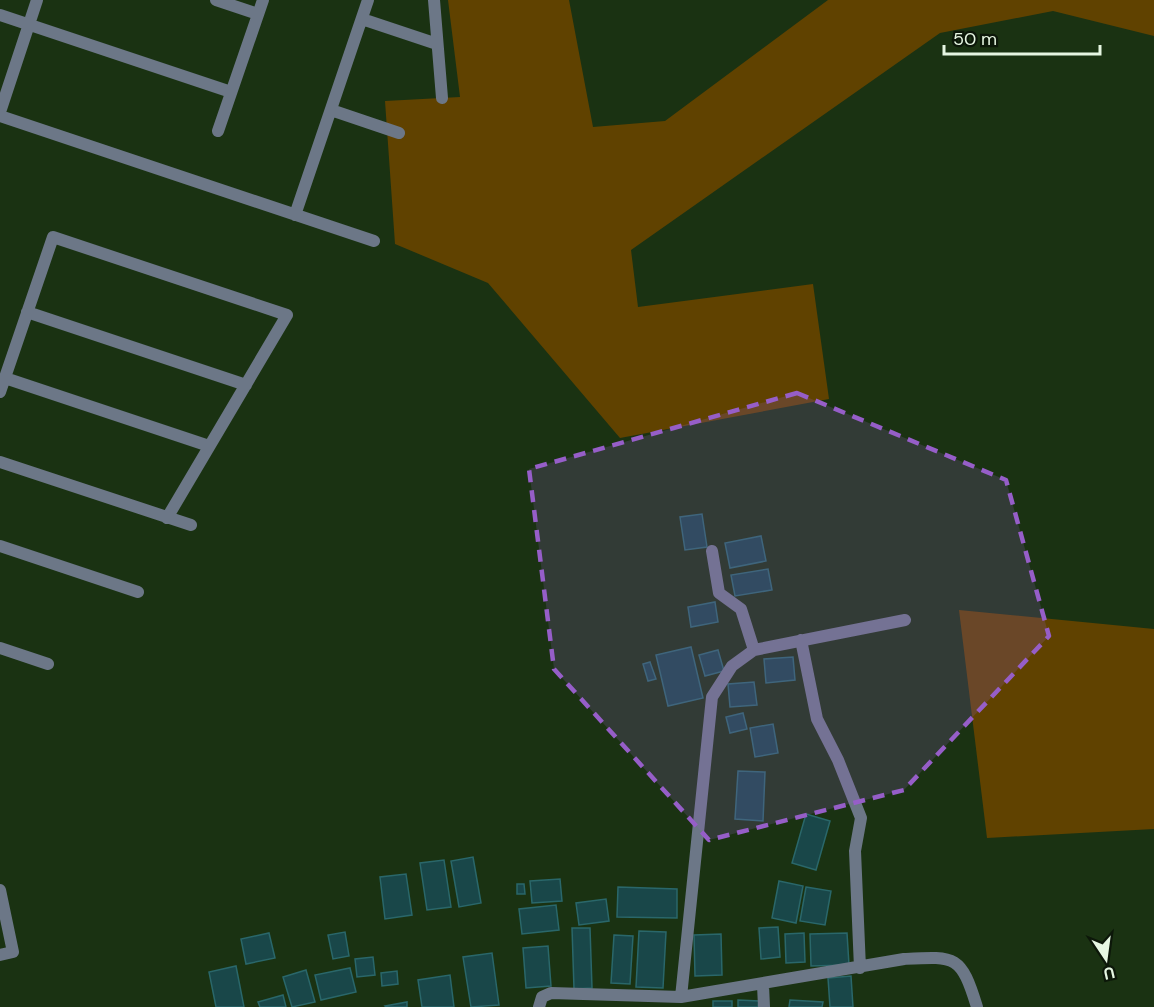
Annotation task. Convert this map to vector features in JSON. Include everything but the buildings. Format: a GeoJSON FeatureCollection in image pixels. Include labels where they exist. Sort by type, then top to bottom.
{"type":"FeatureCollection","features":[{"type":"Feature","properties":{"kind":"street"},"geometry":{"type":"LineString","coordinates":[[37,0],[0,114],[374,241]]}},
{"type":"Feature","properties":{"kind":"street"},"geometry":{"type":"LineString","coordinates":[[216,0],[258,14]]}},
{"type":"Feature","properties":{"kind":"street"},"geometry":{"type":"LineString","coordinates":[[218,131],[263,0]]}},
{"type":"Feature","properties":{"kind":"street"},"geometry":{"type":"LineString","coordinates":[[295,215],[368,0]]}},
{"type":"Feature","properties":{"kind":"street"},"geometry":{"type":"LineString","coordinates":[[434,0],[442,98]]}},
{"type":"Feature","properties":{"kind":"street"},"geometry":{"type":"LineString","coordinates":[[0,15],[231,92]]}},
{"type":"Feature","properties":{"kind":"street"},"geometry":{"type":"LineString","coordinates":[[362,19],[438,44]]}},
{"type":"Feature","properties":{"kind":"street"},"geometry":{"type":"LineString","coordinates":[[331,110],[399,133]]}},
{"type":"Feature","properties":{"kind":"street"},"geometry":{"type":"LineString","coordinates":[[0,392],[53,237],[287,315],[167,518]]}},
{"type":"Feature","properties":{"kind":"street"},"geometry":{"type":"LineString","coordinates":[[27,312],[246,385]]}},
{"type":"Feature","properties":{"kind":"street"},"geometry":{"type":"LineString","coordinates":[[5,378],[209,446]]}},
{"type":"Feature","properties":{"kind":"street"},"geometry":{"type":"LineString","coordinates":[[0,462],[191,525]]}},
{"type":"Feature","properties":{"kind":"street"},"geometry":{"type":"LineString","coordinates":[[0,546],[138,592]]}},
{"type":"Feature","properties":{"kind":"street"},"geometry":{"type":"LineString","coordinates":[[711,551],[719,593],[741,609],[754,650]]}},
{"type":"Feature","properties":{"kind":"street"},"geometry":{"type":"LineString","coordinates":[[681,997],[712,697],[732,666],[754,650],[905,620]]}},
{"type":"Feature","properties":{"kind":"street"},"geometry":{"type":"LineString","coordinates":[[801,640],[817,719],[838,760],[861,818],[855,851],[861,968]]}},
{"type":"Feature","properties":{"kind":"street"},"geometry":{"type":"LineString","coordinates":[[0,648],[48,664]]}},
{"type":"Feature","properties":{"kind":"street"},"geometry":{"type":"LineString","coordinates":[[0,890],[13,952],[0,955]]}},
{"type":"Feature","properties":{"kind":"street"},"geometry":{"type":"LineString","coordinates":[[539,1007],[542,997],[551,993],[681,997],[763,985],[904,959],[949,958],[963,970],[977,1007]]}},
{"type":"Feature","properties":{"kind":"street"},"geometry":{"type":"LineString","coordinates":[[763,985],[764,1007]]}},
{"type":"Feature","properties":{"kind":"highlighted area"},"geometry":{"type":"Polygon","coordinates":[[[797,393],[1006,480],[1049,636],[904,790],[709,840],[554,669],[529,469],[797,393]]]}},
{"type":"Feature","properties":{"kind":"shaded area"},"geometry":{"type":"Polygon","coordinates":[[[448,0],[569,0],[593,127],[665,121],[828,0],[1154,0],[1154,36],[1053,11],[940,33],[631,250],[638,307],[813,284],[829,399],[620,438],[488,283],[395,244],[385,101],[460,97],[448,0]]]}},
{"type":"Feature","properties":{"kind":"shaded area"},"geometry":{"type":"Polygon","coordinates":[[[959,610],[1154,629],[1154,829],[987,838],[959,610]]]}}]}
